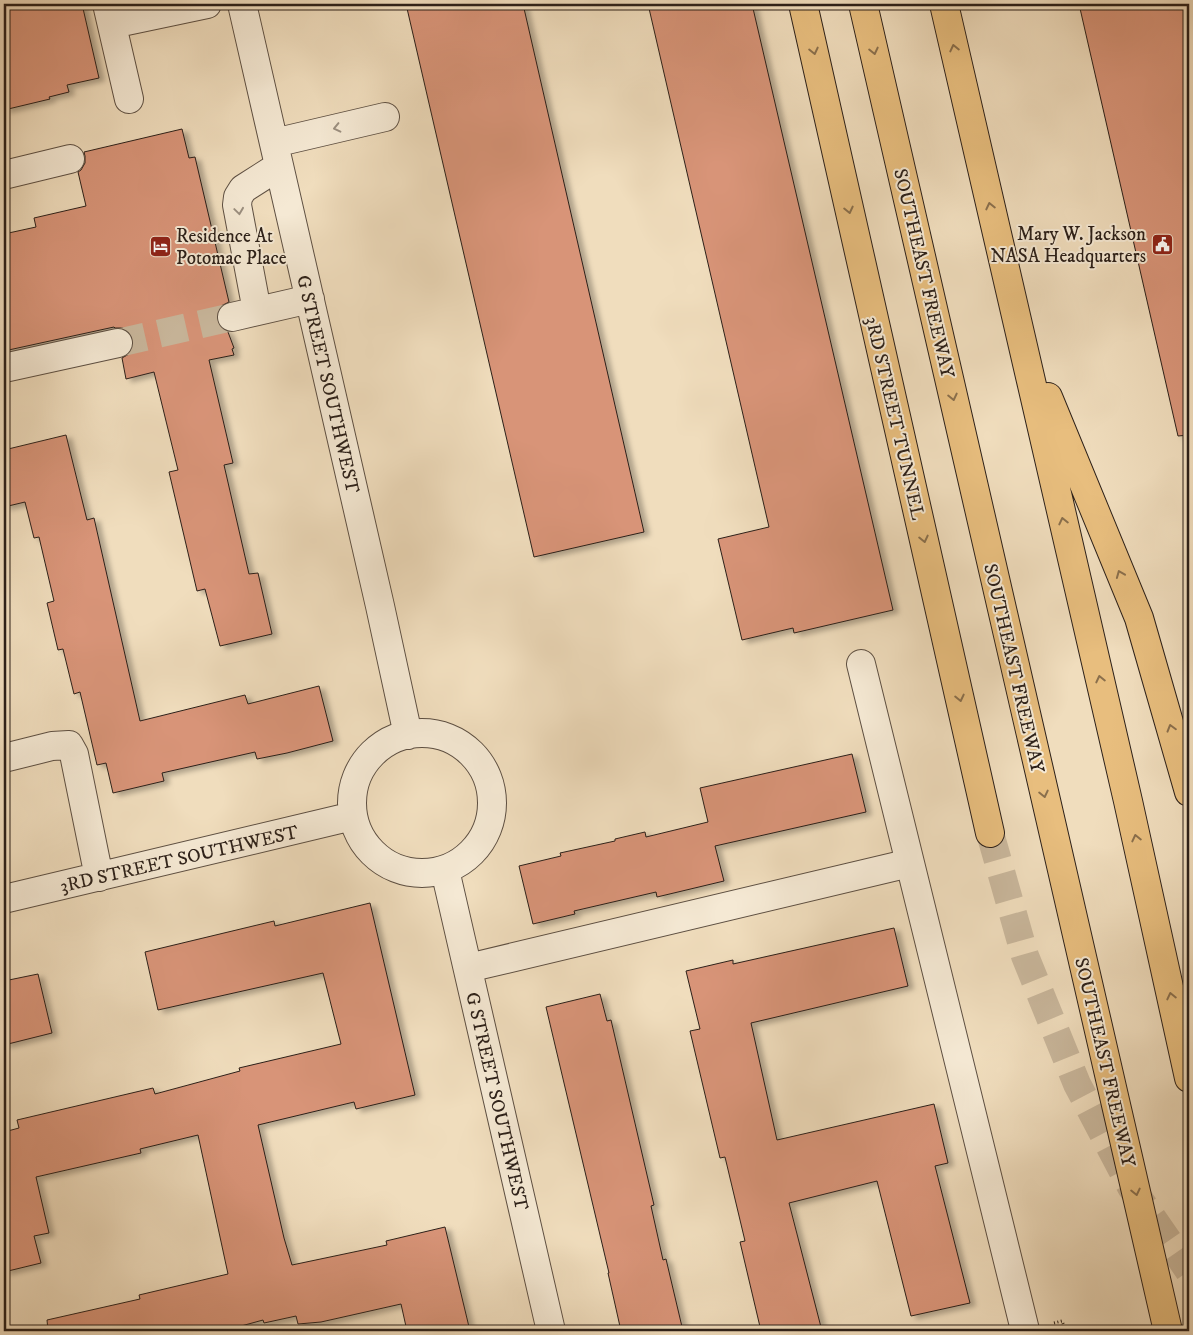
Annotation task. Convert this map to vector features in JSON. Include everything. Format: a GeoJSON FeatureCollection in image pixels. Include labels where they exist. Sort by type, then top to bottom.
{"type":"FeatureCollection","features":[{"type":"Feature","properties":{"kind":"highway","name":"3RD STREET TUNNEL"},"geometry":{"type":"LineString","coordinates":[[803,4],[990,833]]}},
{"type":"Feature","properties":{"kind":"highway","name":"SOUTHEAST FREEWAY"},"geometry":{"type":"LineString","coordinates":[[863,4],[1168,1331]]}},
{"type":"Feature","properties":{"kind":"highway"},"geometry":{"type":"LineString","coordinates":[[944,4],[1128,801],[1189,1078]]}},
{"type":"Feature","properties":{"kind":"highway"},"geometry":{"type":"LineString","coordinates":[[1017,322],[1139,618],[1189,792]]}},
{"type":"Feature","properties":{"kind":"street"},"geometry":{"type":"LineString","coordinates":[[129,99],[110,14],[207,4]]}},
{"type":"Feature","properties":{"kind":"street","name":"G STREET SOUTHWEST"},"geometry":{"type":"LineString","coordinates":[[242,4],[408,735]]}},
{"type":"Feature","properties":{"kind":"street"},"geometry":{"type":"LineString","coordinates":[[310,299],[245,314],[237,205],[238,196],[277,154],[385,117]]}},
{"type":"Feature","properties":{"kind":"street"},"geometry":{"type":"LineString","coordinates":[[4,174],[70,159]]}},
{"type":"Feature","properties":{"kind":"street"},"geometry":{"type":"LineString","coordinates":[[4,368],[118,342]]}},
{"type":"Feature","properties":{"kind":"street"},"geometry":{"type":"LineString","coordinates":[[861,664],[1022,1331]]}},
{"type":"Feature","properties":{"kind":"street"},"geometry":{"type":"LineString","coordinates":[[426,732],[448,737],[467,749],[482,765],[491,786],[492,808],[488,830],[476,848],[460,863],[445,870],[416,873],[394,868],[376,855],[361,837],[353,816],[352,795],[358,775],[369,757],[385,743],[408,735],[426,732]]}},
{"type":"Feature","properties":{"kind":"street"},"geometry":{"type":"LineString","coordinates":[[4,758],[52,746],[69,745],[74,754],[99,877]]}},
{"type":"Feature","properties":{"kind":"street","name":"3RD STREET SOUTHWEST"},"geometry":{"type":"LineString","coordinates":[[4,899],[353,816]]}},
{"type":"Feature","properties":{"kind":"street"},"geometry":{"type":"LineString","coordinates":[[468,968],[910,863]]}},
{"type":"Feature","properties":{"kind":"street","name":"G STREET SOUTHWEST"},"geometry":{"type":"LineString","coordinates":[[445,870],[552,1331]]}},
{"type":"Feature","properties":{"kind":"building"},"geometry":{"type":"Polygon","coordinates":[[[4,4],[82,4],[99,78],[67,85],[69,92],[49,97],[50,99],[4,110],[4,4]]]}},
{"type":"Feature","properties":{"kind":"building"},"geometry":{"type":"Polygon","coordinates":[[[406,4],[523,4],[644,532],[534,557],[406,4]]]}},
{"type":"Feature","properties":{"kind":"building"},"geometry":{"type":"Polygon","coordinates":[[[648,4],[752,4],[893,610],[794,633],[793,628],[742,640],[718,539],[769,527],[648,4]]]}},
{"type":"Feature","properties":{"kind":"building","name":"Mary W. Jackson NASA Headquarters"},"geometry":{"type":"Polygon","coordinates":[[[1079,4],[1189,4],[1189,435],[1178,436],[1079,4]]]}},
{"type":"Feature","properties":{"kind":"building"},"geometry":{"type":"Polygon","coordinates":[[[182,129],[189,158],[195,157],[229,302],[221,306],[217,313],[217,320],[221,328],[228,332],[234,348],[232,349],[234,355],[209,360],[233,463],[224,465],[249,574],[258,573],[272,634],[220,646],[205,589],[197,591],[169,472],[178,470],[154,372],[126,379],[122,358],[129,354],[133,348],[133,340],[130,333],[123,328],[114,327],[4,351],[4,234],[36,227],[34,218],[86,206],[78,172],[85,163],[84,152],[182,129]]]}},
{"type":"Feature","properties":{"kind":"building"},"geometry":{"type":"Polygon","coordinates":[[[66,435],[87,520],[94,518],[140,721],[245,695],[248,704],[319,686],[333,741],[257,759],[255,752],[162,773],[164,781],[113,793],[106,763],[97,765],[80,692],[74,694],[63,649],[58,650],[47,603],[54,601],[39,537],[34,538],[25,502],[4,507],[4,450],[66,435]]]}},
{"type":"Feature","properties":{"kind":"building"},"geometry":{"type":"Polygon","coordinates":[[[852,754],[866,812],[715,846],[724,881],[657,897],[656,892],[574,911],[575,914],[533,924],[519,866],[561,856],[560,853],[615,841],[615,839],[645,832],[646,837],[708,822],[700,788],[852,754]]]}},
{"type":"Feature","properties":{"kind":"building"},"geometry":{"type":"Polygon","coordinates":[[[370,903],[415,1095],[356,1109],[354,1102],[258,1125],[284,1238],[292,1265],[387,1245],[386,1241],[445,1227],[470,1331],[407,1331],[401,1304],[321,1322],[298,1324],[296,1316],[264,1323],[263,1320],[223,1331],[48,1331],[47,1320],[140,1299],[139,1295],[228,1274],[198,1135],[140,1149],[141,1153],[36,1177],[49,1233],[34,1236],[41,1263],[4,1272],[4,1132],[19,1128],[17,1120],[153,1088],[155,1094],[240,1071],[239,1068],[341,1044],[323,973],[158,1010],[145,952],[274,921],[275,926],[370,903]]]}},
{"type":"Feature","properties":{"kind":"building"},"geometry":{"type":"Polygon","coordinates":[[[894,928],[908,986],[751,1023],[777,1140],[934,1104],[948,1163],[935,1166],[970,1303],[911,1316],[877,1181],[789,1203],[822,1331],[761,1331],[740,1242],[745,1241],[725,1157],[720,1158],[690,1031],[700,1029],[686,971],[733,960],[733,964],[894,928]]]}},
{"type":"Feature","properties":{"kind":"building"},"geometry":{"type":"Polygon","coordinates":[[[38,974],[52,1033],[4,1045],[4,981],[38,974]]]}},
{"type":"Feature","properties":{"kind":"building"},"geometry":{"type":"Polygon","coordinates":[[[600,994],[607,1021],[611,1020],[654,1205],[651,1206],[663,1260],[666,1259],[683,1331],[621,1331],[546,1007],[600,994]]]}},
{"type":"Feature","properties":{"kind":"tunnel"},"geometry":{"type":"LineString","coordinates":[[118,343],[232,317]]}},
{"type":"Feature","properties":{"kind":"tunnel"},"geometry":{"type":"LineString","coordinates":[[990,833],[1025,956],[1077,1084],[1131,1187],[1189,1271]]}},
{"type":"Feature","properties":{"kind":"place","name":"Mary W. Jackson NASA Headquarters"},"geometry":{"type":"Point","coordinates":[1162,244]}},
{"type":"Feature","properties":{"kind":"place","name":"Residence At Potomac Place"},"geometry":{"type":"Point","coordinates":[160,246]}}]}
